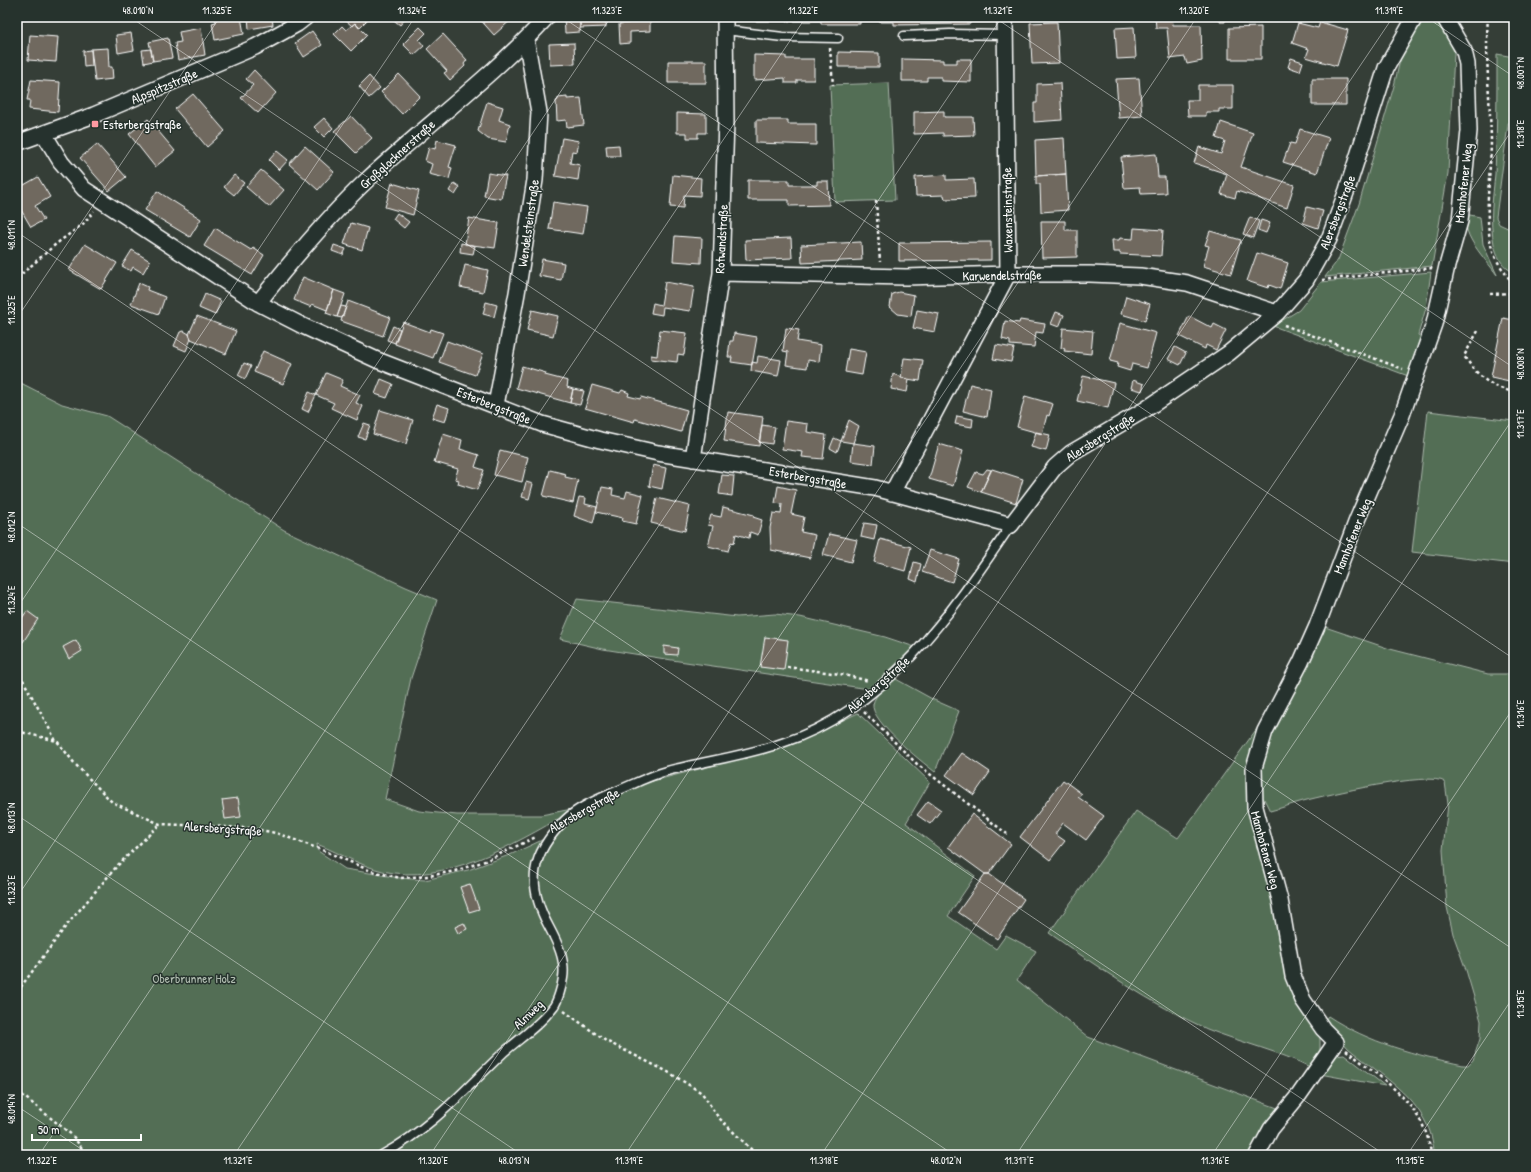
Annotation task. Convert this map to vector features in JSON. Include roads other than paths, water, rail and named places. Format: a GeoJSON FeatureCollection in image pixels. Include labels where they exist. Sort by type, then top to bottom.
{"type":"FeatureCollection","features":[{"type":"Feature","properties":{"kind":"street","name":"Alpspitzstraße"},"geometry":{"type":"LineString","coordinates":[[17,143],[44,134],[255,47],[297,24],[306,17]]}},
{"type":"Feature","properties":{"kind":"street","name":"Großglocknerstraße"},"geometry":{"type":"LineString","coordinates":[[258,303],[297,254],[332,214],[407,144],[526,39],[547,17]]}},
{"type":"Feature","properties":{"kind":"street","name":"Waxensteinstraße"},"geometry":{"type":"LineString","coordinates":[[892,493],[1008,274],[1005,17]]}},
{"type":"Feature","properties":{"kind":"street","name":"Alersbergstraße"},"geometry":{"type":"LineString","coordinates":[[1011,525],[1055,467],[1070,453],[1146,409],[1229,353],[1273,317],[1306,280],[1329,239],[1347,190],[1386,68],[1415,17]]}},
{"type":"Feature","properties":{"kind":"street","name":"Mamhofener Weg"},"geometry":{"type":"LineString","coordinates":[[1257,1155],[1271,1128],[1299,1095],[1336,1042],[1323,1029],[1303,1000],[1293,976],[1280,900],[1255,807],[1254,768],[1265,731],[1317,626],[1357,520],[1392,441],[1434,324],[1447,266],[1460,221],[1469,131],[1464,51],[1444,17]]}},
{"type":"Feature","properties":{"kind":"street","name":"Rotwandstraße"},"geometry":{"type":"LineString","coordinates":[[693,459],[721,273],[726,122],[725,23]]}},
{"type":"Feature","properties":{"kind":"street","name":"Wendelsteinstraße"},"geometry":{"type":"LineString","coordinates":[[496,405],[518,293],[535,180],[539,112],[526,39]]}},
{"type":"Feature","properties":{"kind":"street","name":"Esterbergstraße"},"geometry":{"type":"LineString","coordinates":[[44,134],[61,162],[81,186],[102,201],[258,303],[303,326],[377,360],[542,424],[591,438],[693,459],[825,479],[892,493],[1011,525]]}},
{"type":"Feature","properties":{"kind":"street","name":"Karwendelstraße"},"geometry":{"type":"LineString","coordinates":[[721,273],[881,277],[1090,274],[1168,279],[1187,284],[1273,317]]}},
{"type":"Feature","properties":{"kind":"lane"},"geometry":{"type":"LineString","coordinates":[[725,23],[783,37],[838,38]]}},
{"type":"Feature","properties":{"kind":"lane"},"geometry":{"type":"LineString","coordinates":[[904,36],[950,34],[1005,35]]}},
{"type":"Feature","properties":{"kind":"lane","name":"Alersbergstraße"},"geometry":{"type":"LineString","coordinates":[[566,819],[598,799],[664,772],[758,751],[785,743],[824,726],[857,705],[881,685],[918,649],[954,608],[1011,525]]}},
{"type":"Feature","properties":{"kind":"lane","name":"Almweg"},"geometry":{"type":"LineString","coordinates":[[382,1155],[428,1125],[505,1052],[536,1026],[555,1005],[564,977],[560,948],[540,911],[534,891],[535,866],[542,849],[566,819]]}},
{"type":"Feature","properties":{"kind":"place","name":"Esterbergstraße"},"geometry":{"type":"Point","coordinates":[95,124]}},
{"type":"Feature","properties":{"kind":"park label","name":"Oberbrunner Holz"},"geometry":{"type":"Point","coordinates":[194,978]}}]}
